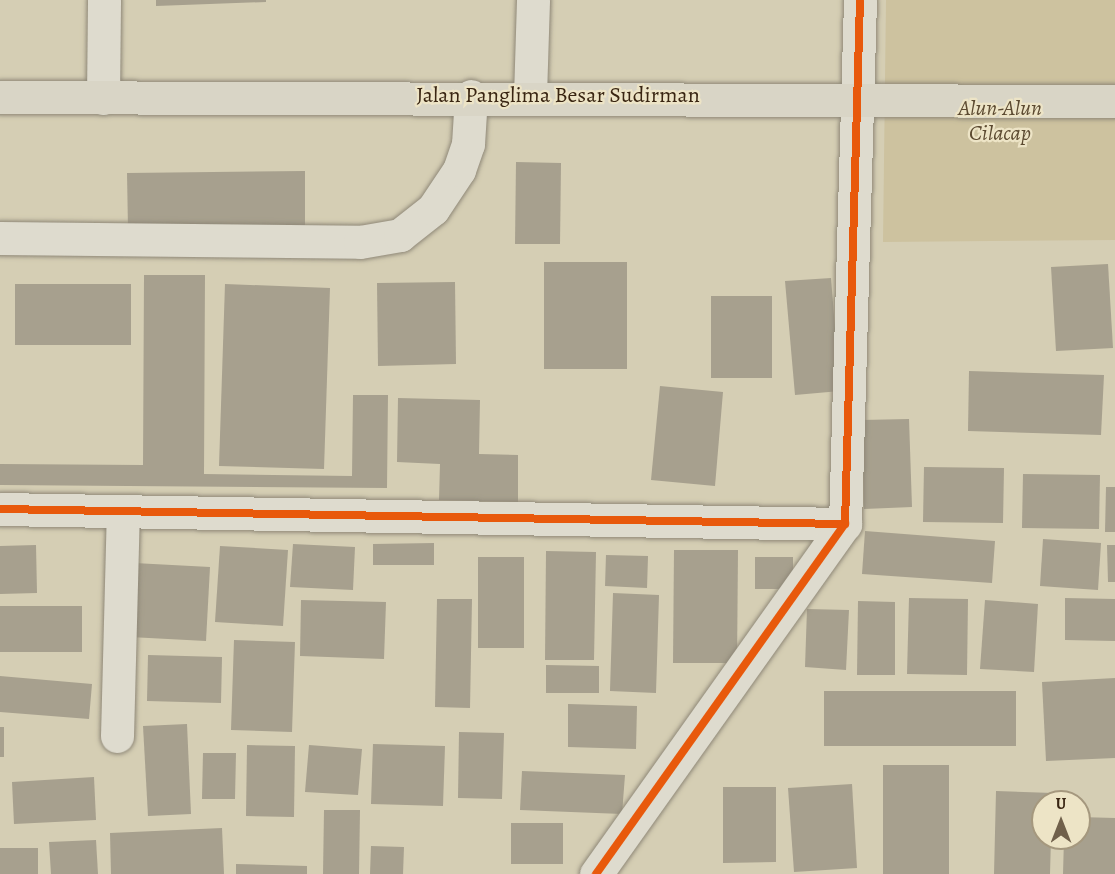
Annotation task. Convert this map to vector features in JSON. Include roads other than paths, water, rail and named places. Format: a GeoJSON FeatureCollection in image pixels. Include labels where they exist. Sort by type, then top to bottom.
{"type":"FeatureCollection","features":[{"type":"Feature","properties":{"kind":"main road","name":"Jalan Panglima Besar Sudirman"},"geometry":{"type":"LineString","coordinates":[[0,97],[530,96],[1115,101]]}},
{"type":"Feature","properties":{"kind":"street"},"geometry":{"type":"LineString","coordinates":[[103,98],[104,0]]}},
{"type":"Feature","properties":{"kind":"street"},"geometry":{"type":"LineString","coordinates":[[530,96],[533,0]]}},
{"type":"Feature","properties":{"kind":"street"},"geometry":{"type":"LineString","coordinates":[[596,874],[845,524],[860,0]]}},
{"type":"Feature","properties":{"kind":"street"},"geometry":{"type":"LineString","coordinates":[[0,238],[360,242],[399,235],[433,209],[459,170],[468,144],[471,96]]}},
{"type":"Feature","properties":{"kind":"street"},"geometry":{"type":"LineString","coordinates":[[0,509],[845,524]]}},
{"type":"Feature","properties":{"kind":"street"},"geometry":{"type":"LineString","coordinates":[[117,736],[123,512]]}},
{"type":"Feature","properties":{"kind":"park label","name":"Alun-Alun Cilacap"},"geometry":{"type":"Point","coordinates":[1000,120]}}]}
